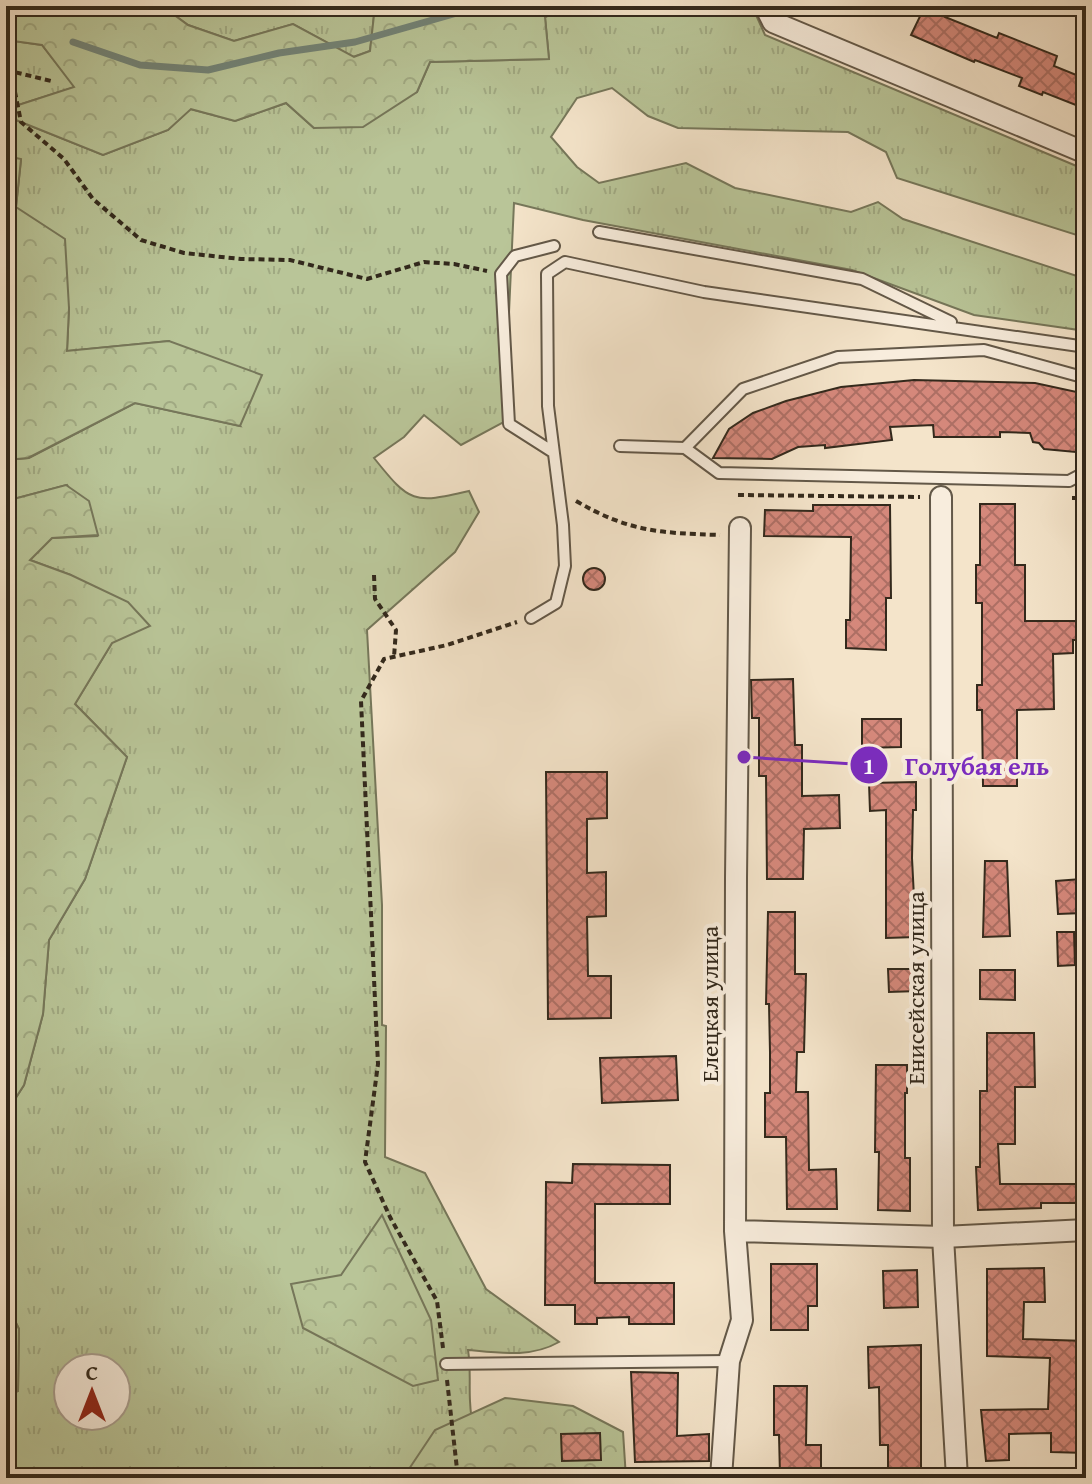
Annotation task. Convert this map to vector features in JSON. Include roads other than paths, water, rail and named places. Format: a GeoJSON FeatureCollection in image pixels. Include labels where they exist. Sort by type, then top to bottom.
{"type":"FeatureCollection","features":[{"type":"Feature","properties":{"kind":"street"},"geometry":{"type":"LineString","coordinates":[[765,6],[773,22],[1086,153]]}},
{"type":"Feature","properties":{"kind":"street","name":"Енисейская улица"},"geometry":{"type":"LineString","coordinates":[[941,497],[943,1237],[957,1478]]}},
{"type":"Feature","properties":{"kind":"street","name":"Елецкая улица"},"geometry":{"type":"LineString","coordinates":[[721,1478],[729,1361],[742,1320],[735,1231],[740,532]]}},
{"type":"Feature","properties":{"kind":"street"},"geometry":{"type":"LineString","coordinates":[[735,1231],[943,1237],[1086,1230]]}},
{"type":"Feature","properties":{"kind":"lane"},"geometry":{"type":"LineString","coordinates":[[599,232],[862,279],[962,327]]}},
{"type":"Feature","properties":{"kind":"lane"},"geometry":{"type":"LineString","coordinates":[[553,452],[509,424],[501,274],[515,256],[554,246]]}},
{"type":"Feature","properties":{"kind":"lane"},"geometry":{"type":"LineString","coordinates":[[531,618],[556,603],[565,566],[548,406],[547,274],[565,262],[704,292],[1086,347]]}},
{"type":"Feature","properties":{"kind":"lane"},"geometry":{"type":"LineString","coordinates":[[685,448],[743,389],[838,357],[984,350],[1086,378]]}},
{"type":"Feature","properties":{"kind":"lane"},"geometry":{"type":"LineString","coordinates":[[620,446],[685,448],[719,473],[1069,481],[1086,472]]}},
{"type":"Feature","properties":{"kind":"lane"},"geometry":{"type":"LineString","coordinates":[[446,1364],[729,1361]]}},
{"type":"Feature","properties":{"kind":"waterway"},"geometry":{"type":"LineString","coordinates":[[73,42],[140,65],[208,70],[279,53],[355,42],[457,13]]}},
{"type":"Feature","properties":{"kind":"place","name":"Голубая ель"},"geometry":{"type":"Point","coordinates":[744,757]}}]}
